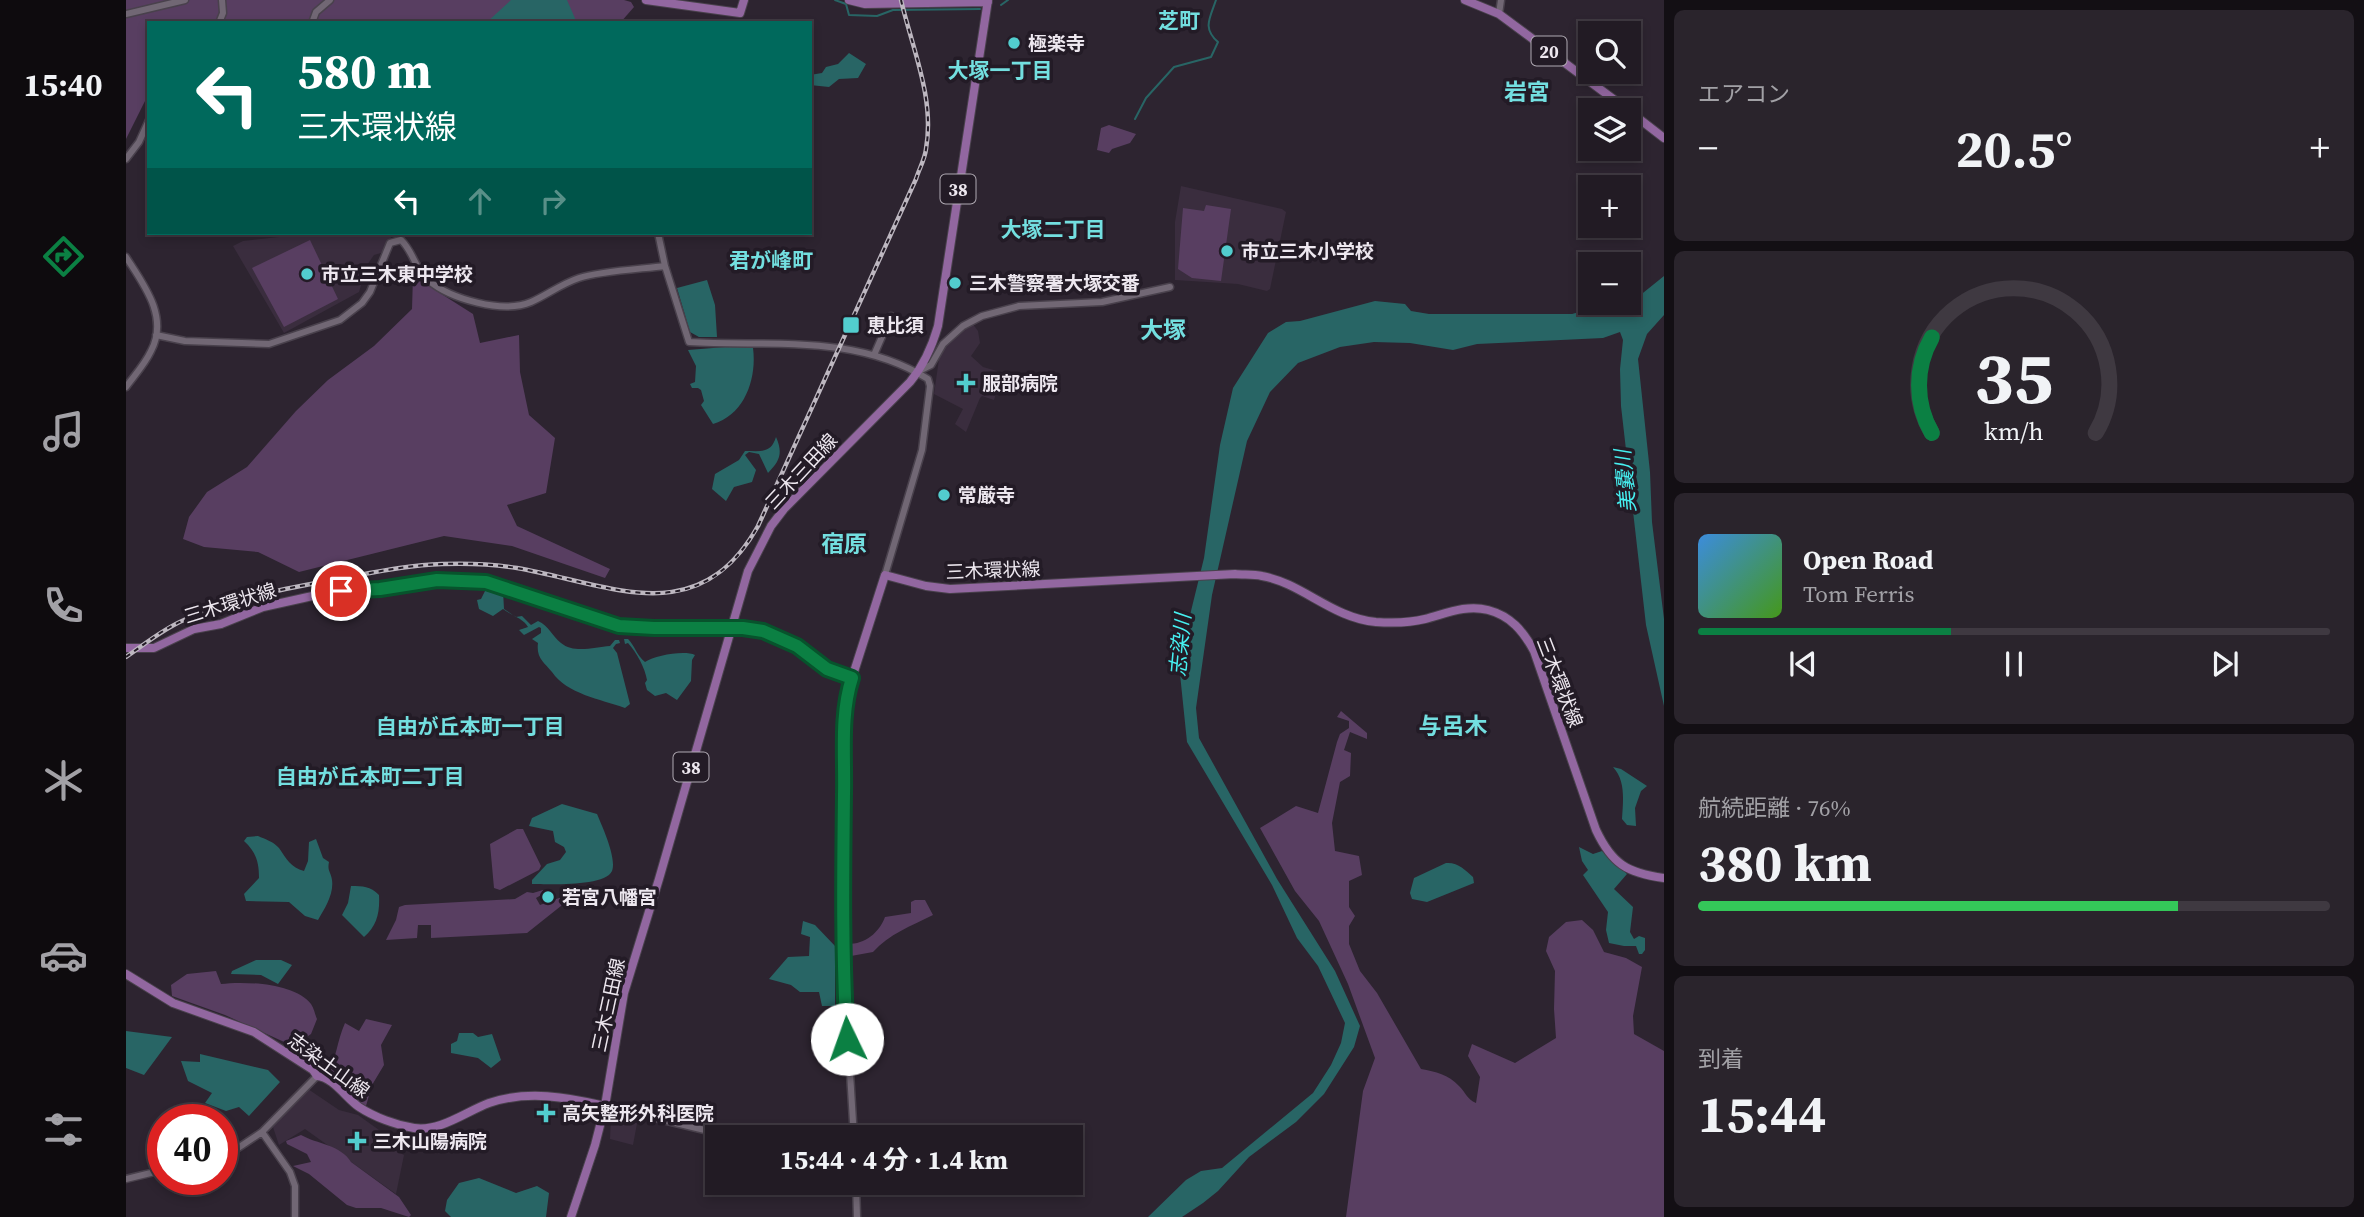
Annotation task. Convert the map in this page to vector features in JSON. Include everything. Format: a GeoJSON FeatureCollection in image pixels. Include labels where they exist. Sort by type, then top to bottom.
{"type":"FeatureCollection","features":[{"type":"Feature","properties":{"kind":"main road"},"geometry":{"type":"LineString","coordinates":[[646,0],[740,13],[744,0]]}},
{"type":"Feature","properties":{"kind":"main road"},"geometry":{"type":"LineString","coordinates":[[849,0],[865,4],[988,1]]}},
{"type":"Feature","properties":{"kind":"main road","name":"20"},"geometry":{"type":"LineString","coordinates":[[1465,0],[1499,14],[1612,98]]}},
{"type":"Feature","properties":{"kind":"main road","name":"三木三田線"},"geometry":{"type":"LineString","coordinates":[[570,1217],[595,1145],[605,1106],[624,993],[748,571],[771,526],[801,490],[918,372],[930,350],[938,326],[988,1]]}},
{"type":"Feature","properties":{"kind":"main road","name":"20"},"geometry":{"type":"LineString","coordinates":[[1641,120],[1664,138]]}},
{"type":"Feature","properties":{"kind":"main road"},"geometry":{"type":"LineString","coordinates":[[852,678],[885,575]]}},
{"type":"Feature","properties":{"kind":"main road","name":"三木環状線"},"geometry":{"type":"LineString","coordinates":[[885,575],[926,586],[950,589],[1183,576],[1262,576],[1280,582],[1344,615],[1367,621],[1413,621],[1472,608],[1500,614],[1522,630],[1534,651],[1596,830],[1607,852],[1626,869],[1664,878]]}},
{"type":"Feature","properties":{"kind":"main road","name":"三木環状線"},"geometry":{"type":"LineString","coordinates":[[126,648],[154,648],[194,629],[222,624],[263,607],[341,591],[380,589],[437,580],[486,582],[619,626],[752,629],[778,636],[827,669],[852,678]]}},
{"type":"Feature","properties":{"kind":"main road","name":"志染土山線"},"geometry":{"type":"LineString","coordinates":[[126,974],[173,1003],[254,1032],[313,1070],[317,1076],[326,1079],[363,1110],[413,1128],[438,1126],[488,1104],[509,1098],[568,1098],[605,1106]]}},
{"type":"Feature","properties":{"kind":"street"},"geometry":{"type":"LineString","coordinates":[[126,14],[186,0]]}},
{"type":"Feature","properties":{"kind":"street"},"geometry":{"type":"LineString","coordinates":[[220,21],[223,13],[222,0]]}},
{"type":"Feature","properties":{"kind":"street"},"geometry":{"type":"LineString","coordinates":[[313,21],[316,12],[330,0]]}},
{"type":"Feature","properties":{"kind":"street"},"geometry":{"type":"LineString","coordinates":[[1499,14],[1501,0]]}},
{"type":"Feature","properties":{"kind":"street"},"geometry":{"type":"LineString","coordinates":[[737,21],[740,13]]}},
{"type":"Feature","properties":{"kind":"street"},"geometry":{"type":"LineString","coordinates":[[126,159],[139,142],[147,124]]}},
{"type":"Feature","properties":{"kind":"street"},"geometry":{"type":"LineString","coordinates":[[658,235],[665,266],[689,342],[794,342],[820,347],[852,348],[918,372],[928,379],[930,387],[918,468],[885,575]]}},
{"type":"Feature","properties":{"kind":"street"},"geometry":{"type":"LineString","coordinates":[[156,335],[185,341],[269,344],[333,323],[362,303],[370,292],[390,243],[396,240],[405,244],[419,271],[440,289],[494,306],[508,307],[531,302],[581,277],[665,266]]}},
{"type":"Feature","properties":{"kind":"street"},"geometry":{"type":"LineString","coordinates":[[126,257],[152,299],[157,320],[153,349],[126,387]]}},
{"type":"Feature","properties":{"kind":"street"},"geometry":{"type":"LineString","coordinates":[[918,372],[931,365],[943,344],[963,326],[982,316],[1019,306],[1102,302],[1170,287]]}},
{"type":"Feature","properties":{"kind":"street"},"geometry":{"type":"LineString","coordinates":[[874,355],[891,316]]}},
{"type":"Feature","properties":{"kind":"street"},"geometry":{"type":"LineString","coordinates":[[852,678],[846,697],[845,719],[842,942],[853,1125]]}},
{"type":"Feature","properties":{"kind":"street"},"geometry":{"type":"LineString","coordinates":[[238,1148],[262,1132],[317,1076]]}},
{"type":"Feature","properties":{"kind":"street"},"geometry":{"type":"LineString","coordinates":[[605,1106],[705,1130]]}},
{"type":"Feature","properties":{"kind":"street"},"geometry":{"type":"LineString","coordinates":[[262,1132],[290,1172],[295,1186],[295,1217]]}},
{"type":"Feature","properties":{"kind":"street"},"geometry":{"type":"LineString","coordinates":[[126,1179],[147,1174]]}},
{"type":"Feature","properties":{"kind":"street"},"geometry":{"type":"LineString","coordinates":[[856,1195],[857,1217]]}},
{"type":"Feature","properties":{"kind":"shaded area"},"geometry":{"type":"Polygon","coordinates":[[[126,0],[624,0],[631,2],[634,7],[622,21],[147,21],[147,100],[126,139],[126,0]]]}},
{"type":"Feature","properties":{"kind":"shaded area"},"geometry":{"type":"Polygon","coordinates":[[[511,0],[567,0],[576,21],[488,21],[511,0]]]}},
{"type":"Feature","properties":{"kind":"shaded area"},"geometry":{"type":"Polygon","coordinates":[[[849,53],[866,64],[858,78],[839,79],[829,87],[812,85],[812,75],[822,73],[826,67],[838,64],[849,53]]]}},
{"type":"Feature","properties":{"kind":"shaded area"},"geometry":{"type":"Polygon","coordinates":[[[1109,125],[1136,134],[1130,143],[1112,149],[1109,153],[1097,150],[1101,128],[1109,125]]]}},
{"type":"Feature","properties":{"kind":"shaded area","name":"市立三木小学校"},"geometry":{"type":"Polygon","coordinates":[[[1181,186],[1286,212],[1270,289],[1267,291],[1238,284],[1175,280],[1175,222],[1181,186]]]}},
{"type":"Feature","properties":{"kind":"shaded area"},"geometry":{"type":"Polygon","coordinates":[[[1206,205],[1231,209],[1221,281],[1192,278],[1178,269],[1183,208],[1204,211],[1206,205]]]}},
{"type":"Feature","properties":{"kind":"shaded area","name":"市立三木東中学校"},"geometry":{"type":"Polygon","coordinates":[[[393,235],[381,253],[374,255],[367,265],[359,292],[284,333],[233,246],[243,241],[279,237],[393,235]]]}},
{"type":"Feature","properties":{"kind":"shaded area"},"geometry":{"type":"Polygon","coordinates":[[[310,240],[338,299],[284,327],[252,268],[310,240]]]}},
{"type":"Feature","properties":{"kind":"shaded area"},"geometry":{"type":"Polygon","coordinates":[[[413,276],[473,314],[480,343],[519,335],[520,372],[529,415],[555,438],[546,493],[507,505],[517,526],[610,569],[605,578],[512,546],[444,536],[299,572],[258,552],[204,547],[183,539],[189,517],[207,492],[247,467],[296,411],[328,380],[374,346],[412,309],[413,276]]]}},
{"type":"Feature","properties":{"kind":"shaded area"},"geometry":{"type":"Polygon","coordinates":[[[1664,276],[1664,315],[1647,334],[1638,359],[1650,472],[1652,522],[1664,619],[1664,706],[1646,625],[1621,406],[1620,369],[1623,340],[1620,332],[1603,338],[1477,344],[1453,350],[1410,343],[1374,342],[1340,347],[1298,363],[1270,392],[1247,441],[1212,595],[1196,708],[1199,738],[1277,879],[1335,971],[1360,1026],[1354,1047],[1324,1094],[1296,1122],[1249,1157],[1218,1191],[1182,1217],[1148,1217],[1186,1180],[1201,1171],[1222,1168],[1313,1093],[1331,1065],[1341,1043],[1345,1023],[1318,966],[1297,938],[1272,885],[1187,742],[1180,674],[1204,558],[1220,445],[1233,388],[1268,333],[1286,322],[1300,321],[1375,301],[1405,304],[1411,311],[1429,314],[1578,312],[1578,315],[1641,315],[1641,295],[1664,276]]]}},
{"type":"Feature","properties":{"kind":"shaded area"},"geometry":{"type":"Polygon","coordinates":[[[707,280],[715,305],[717,337],[699,337],[690,332],[677,288],[707,280]]]}},
{"type":"Feature","properties":{"kind":"shaded area","name":"服部病院"},"geometry":{"type":"Polygon","coordinates":[[[972,323],[978,331],[980,343],[971,356],[983,367],[997,371],[997,390],[994,400],[982,396],[980,398],[966,432],[955,424],[963,409],[934,394],[940,352],[972,323]]]}},
{"type":"Feature","properties":{"kind":"shaded area"},"geometry":{"type":"Polygon","coordinates":[[[738,346],[753,348],[751,383],[741,404],[733,413],[713,424],[701,405],[704,401],[701,390],[692,388],[690,384],[695,382],[696,366],[688,350],[738,346]]]}},
{"type":"Feature","properties":{"kind":"shaded area"},"geometry":{"type":"Polygon","coordinates":[[[776,437],[779,456],[768,473],[759,454],[749,452],[745,455],[756,470],[752,482],[734,487],[726,501],[712,489],[715,474],[739,460],[745,451],[768,449],[776,437]]]}},
{"type":"Feature","properties":{"kind":"shaded area"},"geometry":{"type":"Polygon","coordinates":[[[487,587],[503,591],[504,609],[513,615],[503,609],[493,616],[479,609],[477,600],[481,599],[487,587]]]}},
{"type":"Feature","properties":{"kind":"shaded area"},"geometry":{"type":"Polygon","coordinates":[[[522,616],[531,625],[538,621],[542,623],[561,643],[572,648],[610,646],[615,640],[619,640],[620,643],[613,648],[617,653],[630,704],[625,708],[566,686],[539,656],[538,643],[532,639],[541,633],[541,628],[524,635],[519,630],[528,627],[516,617],[522,616]]]}},
{"type":"Feature","properties":{"kind":"shaded area"},"geometry":{"type":"Polygon","coordinates":[[[624,639],[628,639],[645,662],[670,654],[695,655],[692,660],[691,681],[677,700],[666,693],[655,696],[647,690],[642,666],[624,639]]]}},
{"type":"Feature","properties":{"kind":"shaded area"},"geometry":{"type":"Polygon","coordinates":[[[1341,711],[1367,733],[1367,739],[1350,732],[1344,750],[1351,753],[1350,776],[1340,782],[1332,823],[1335,851],[1359,856],[1362,875],[1349,881],[1349,907],[1355,916],[1349,926],[1349,944],[1360,971],[1377,993],[1421,1069],[1451,1079],[1476,1103],[1480,1077],[1468,1056],[1472,1044],[1515,1063],[1556,1038],[1555,971],[1546,951],[1549,937],[1566,922],[1582,920],[1593,930],[1604,952],[1626,958],[1642,967],[1633,1016],[1634,1034],[1664,1051],[1664,1217],[1346,1217],[1363,1091],[1375,1058],[1348,984],[1319,921],[1295,891],[1260,828],[1296,806],[1318,813],[1337,742],[1340,734],[1349,728],[1349,721],[1337,717],[1341,711]]]}},
{"type":"Feature","properties":{"kind":"shaded area"},"geometry":{"type":"Polygon","coordinates":[[[1613,767],[1621,769],[1647,786],[1641,791],[1635,808],[1636,826],[1627,825],[1622,819],[1622,785],[1613,767]]]}},
{"type":"Feature","properties":{"kind":"shaded area"},"geometry":{"type":"Polygon","coordinates":[[[562,804],[597,814],[611,850],[612,871],[599,880],[588,882],[532,884],[532,880],[547,864],[560,860],[566,852],[564,847],[555,842],[553,831],[529,826],[532,818],[562,804]]]}},
{"type":"Feature","properties":{"kind":"shaded area"},"geometry":{"type":"Polygon","coordinates":[[[517,829],[523,829],[541,866],[539,870],[500,890],[494,888],[490,844],[517,829]]]}},
{"type":"Feature","properties":{"kind":"shaded area"},"geometry":{"type":"Polygon","coordinates":[[[258,836],[275,844],[292,865],[304,871],[308,861],[309,842],[316,839],[323,858],[329,862],[332,877],[332,890],[318,920],[305,916],[289,902],[246,901],[244,894],[259,878],[259,872],[254,853],[244,841],[247,837],[258,836]]]}},
{"type":"Feature","properties":{"kind":"shaded area"},"geometry":{"type":"Polygon","coordinates":[[[1579,847],[1593,854],[1602,851],[1627,874],[1614,889],[1633,907],[1630,932],[1634,939],[1639,936],[1645,938],[1645,950],[1642,954],[1639,954],[1636,946],[1609,943],[1606,930],[1608,912],[1583,875],[1588,870],[1582,861],[1579,847]]]}},
{"type":"Feature","properties":{"kind":"shaded area"},"geometry":{"type":"Polygon","coordinates":[[[1446,863],[1461,867],[1473,877],[1474,883],[1427,902],[1412,899],[1410,893],[1414,878],[1446,863]]]}},
{"type":"Feature","properties":{"kind":"shaded area"},"geometry":{"type":"Polygon","coordinates":[[[351,886],[366,887],[379,895],[377,918],[364,937],[342,915],[348,903],[351,886]]]}},
{"type":"Feature","properties":{"kind":"shaded area"},"geometry":{"type":"Polygon","coordinates":[[[543,890],[543,894],[536,898],[540,905],[570,894],[588,893],[584,897],[571,898],[527,933],[431,938],[431,925],[418,925],[417,938],[386,940],[399,907],[405,905],[515,899],[527,892],[543,890]]]}},
{"type":"Feature","properties":{"kind":"shaded area"},"geometry":{"type":"Polygon","coordinates":[[[925,900],[933,915],[893,935],[873,952],[851,956],[848,944],[871,936],[885,917],[911,913],[911,902],[925,900]]]}},
{"type":"Feature","properties":{"kind":"shaded area"},"geometry":{"type":"Polygon","coordinates":[[[803,921],[815,925],[835,946],[835,1006],[822,1006],[819,992],[800,992],[791,985],[769,979],[788,957],[809,956],[810,937],[801,934],[803,921]]]}},
{"type":"Feature","properties":{"kind":"shaded area"},"geometry":{"type":"Polygon","coordinates":[[[256,960],[281,960],[292,965],[278,984],[261,975],[231,974],[232,971],[256,960]]]}},
{"type":"Feature","properties":{"kind":"shaded area"},"geometry":{"type":"Polygon","coordinates":[[[216,971],[221,984],[269,985],[303,997],[312,1006],[317,1019],[311,1034],[293,1046],[225,1015],[172,996],[171,985],[187,974],[216,971]]]}},
{"type":"Feature","properties":{"kind":"shaded area"},"geometry":{"type":"Polygon","coordinates":[[[366,1019],[392,1025],[381,1045],[384,1065],[372,1085],[366,1106],[328,1076],[345,1023],[359,1031],[366,1019]]]}},
{"type":"Feature","properties":{"kind":"shaded area"},"geometry":{"type":"Polygon","coordinates":[[[126,1031],[172,1037],[144,1075],[126,1068],[126,1031]]]}},
{"type":"Feature","properties":{"kind":"shaded area"},"geometry":{"type":"Polygon","coordinates":[[[459,1033],[473,1033],[478,1037],[492,1034],[501,1060],[491,1068],[478,1058],[451,1053],[451,1044],[457,1041],[459,1033]]]}},
{"type":"Feature","properties":{"kind":"shaded area"},"geometry":{"type":"Polygon","coordinates":[[[200,1054],[268,1070],[280,1082],[249,1116],[238,1107],[238,1104],[205,1103],[212,1093],[188,1081],[181,1061],[200,1062],[200,1054]]]}},
{"type":"Feature","properties":{"kind":"shaded area","name":"三木山陽病院"},"geometry":{"type":"Polygon","coordinates":[[[308,1089],[339,1110],[358,1115],[379,1130],[395,1136],[389,1147],[404,1155],[396,1194],[305,1129],[279,1145],[273,1127],[308,1089]]]}},
{"type":"Feature","properties":{"kind":"shaded area"},"geometry":{"type":"Polygon","coordinates":[[[616,1113],[638,1118],[633,1145],[610,1139],[611,1117],[616,1113]]]}},
{"type":"Feature","properties":{"kind":"shaded area"},"geometry":{"type":"Polygon","coordinates":[[[301,1135],[347,1156],[351,1162],[399,1197],[411,1215],[409,1217],[381,1208],[356,1208],[347,1205],[309,1174],[293,1166],[311,1162],[307,1154],[287,1144],[286,1141],[301,1135]]]}},
{"type":"Feature","properties":{"kind":"shaded area"},"geometry":{"type":"Polygon","coordinates":[[[479,1178],[516,1193],[537,1186],[549,1193],[546,1217],[451,1217],[445,1211],[447,1200],[459,1183],[479,1178]]]}},
{"type":"Feature","properties":{"kind":"waterway"},"geometry":{"type":"LineString","coordinates":[[835,0],[846,4],[849,15],[877,16],[893,10],[980,9]]}},
{"type":"Feature","properties":{"kind":"waterway"},"geometry":{"type":"LineString","coordinates":[[1001,5],[1008,0]]}},
{"type":"Feature","properties":{"kind":"waterway"},"geometry":{"type":"LineString","coordinates":[[1135,119],[1146,98],[1174,67],[1211,57],[1218,42],[1209,27],[1216,0]]}},
{"type":"Feature","properties":{"kind":"railway"},"geometry":{"type":"LineString","coordinates":[[126,657],[176,624],[222,605],[283,590],[393,569],[442,564],[498,566],[618,590],[650,593],[680,591],[708,580],[734,559],[758,526],[916,179],[924,156],[928,130],[925,92],[901,0]]}},
{"type":"Feature","properties":{"kind":"place","name":"極楽寺"},"geometry":{"type":"Point","coordinates":[1014,43]}},
{"type":"Feature","properties":{"kind":"place","name":"市立三木小学校"},"geometry":{"type":"Point","coordinates":[1227,251]}},
{"type":"Feature","properties":{"kind":"place","name":"市立三木東中学校"},"geometry":{"type":"Point","coordinates":[307,274]}},
{"type":"Feature","properties":{"kind":"place","name":"三木警察署大塚交番"},"geometry":{"type":"Point","coordinates":[955,283]}},
{"type":"Feature","properties":{"kind":"place","name":"恵比須"},"geometry":{"type":"Point","coordinates":[851,325]}},
{"type":"Feature","properties":{"kind":"place","name":"服部病院"},"geometry":{"type":"Point","coordinates":[966,383]}},
{"type":"Feature","properties":{"kind":"place","name":"常厳寺"},"geometry":{"type":"Point","coordinates":[944,495]}},
{"type":"Feature","properties":{"kind":"place","name":"若宮八幡宮"},"geometry":{"type":"Point","coordinates":[548,897]}},
{"type":"Feature","properties":{"kind":"place","name":"高矢整形外科医院"},"geometry":{"type":"Point","coordinates":[546,1113]}},
{"type":"Feature","properties":{"kind":"place","name":"三木山陽病院"},"geometry":{"type":"Point","coordinates":[357,1141]}},
{"type":"Feature","properties":{"kind":"district","name":"芝町"},"geometry":{"type":"Point","coordinates":[1179,20]}},
{"type":"Feature","properties":{"kind":"district","name":"大塚一丁目"},"geometry":{"type":"Point","coordinates":[1000,70]}},
{"type":"Feature","properties":{"kind":"district","name":"岩宮"},"geometry":{"type":"Point","coordinates":[1527,92]}},
{"type":"Feature","properties":{"kind":"district","name":"大塚二丁目"},"geometry":{"type":"Point","coordinates":[1053,229]}},
{"type":"Feature","properties":{"kind":"district","name":"君が峰町"},"geometry":{"type":"Point","coordinates":[771,260]}},
{"type":"Feature","properties":{"kind":"district","name":"大塚"},"geometry":{"type":"Point","coordinates":[1163,330]}},
{"type":"Feature","properties":{"kind":"district","name":"宿原"},"geometry":{"type":"Point","coordinates":[844,544]}},
{"type":"Feature","properties":{"kind":"district","name":"自由が丘本町一丁目"},"geometry":{"type":"Point","coordinates":[470,726]}},
{"type":"Feature","properties":{"kind":"district","name":"与呂木"},"geometry":{"type":"Point","coordinates":[1453,726]}},
{"type":"Feature","properties":{"kind":"district","name":"自由が丘本町二丁目"},"geometry":{"type":"Point","coordinates":[370,776]}},
{"type":"Feature","properties":{"kind":"route"},"geometry":{"type":"LineString","coordinates":[[341,591],[380,589],[437,580],[486,582],[619,626],[743,628],[763,631],[797,646],[827,669],[852,678],[846,697],[844,765],[842,942],[847,1039]]}},
{"type":"Feature","properties":{"kind":"water label","name":"美嚢川"},"geometry":{"type":"Point","coordinates":[1625,481]}},
{"type":"Feature","properties":{"kind":"water label","name":"志染川"},"geometry":{"type":"Point","coordinates":[1180,645]}}]}
